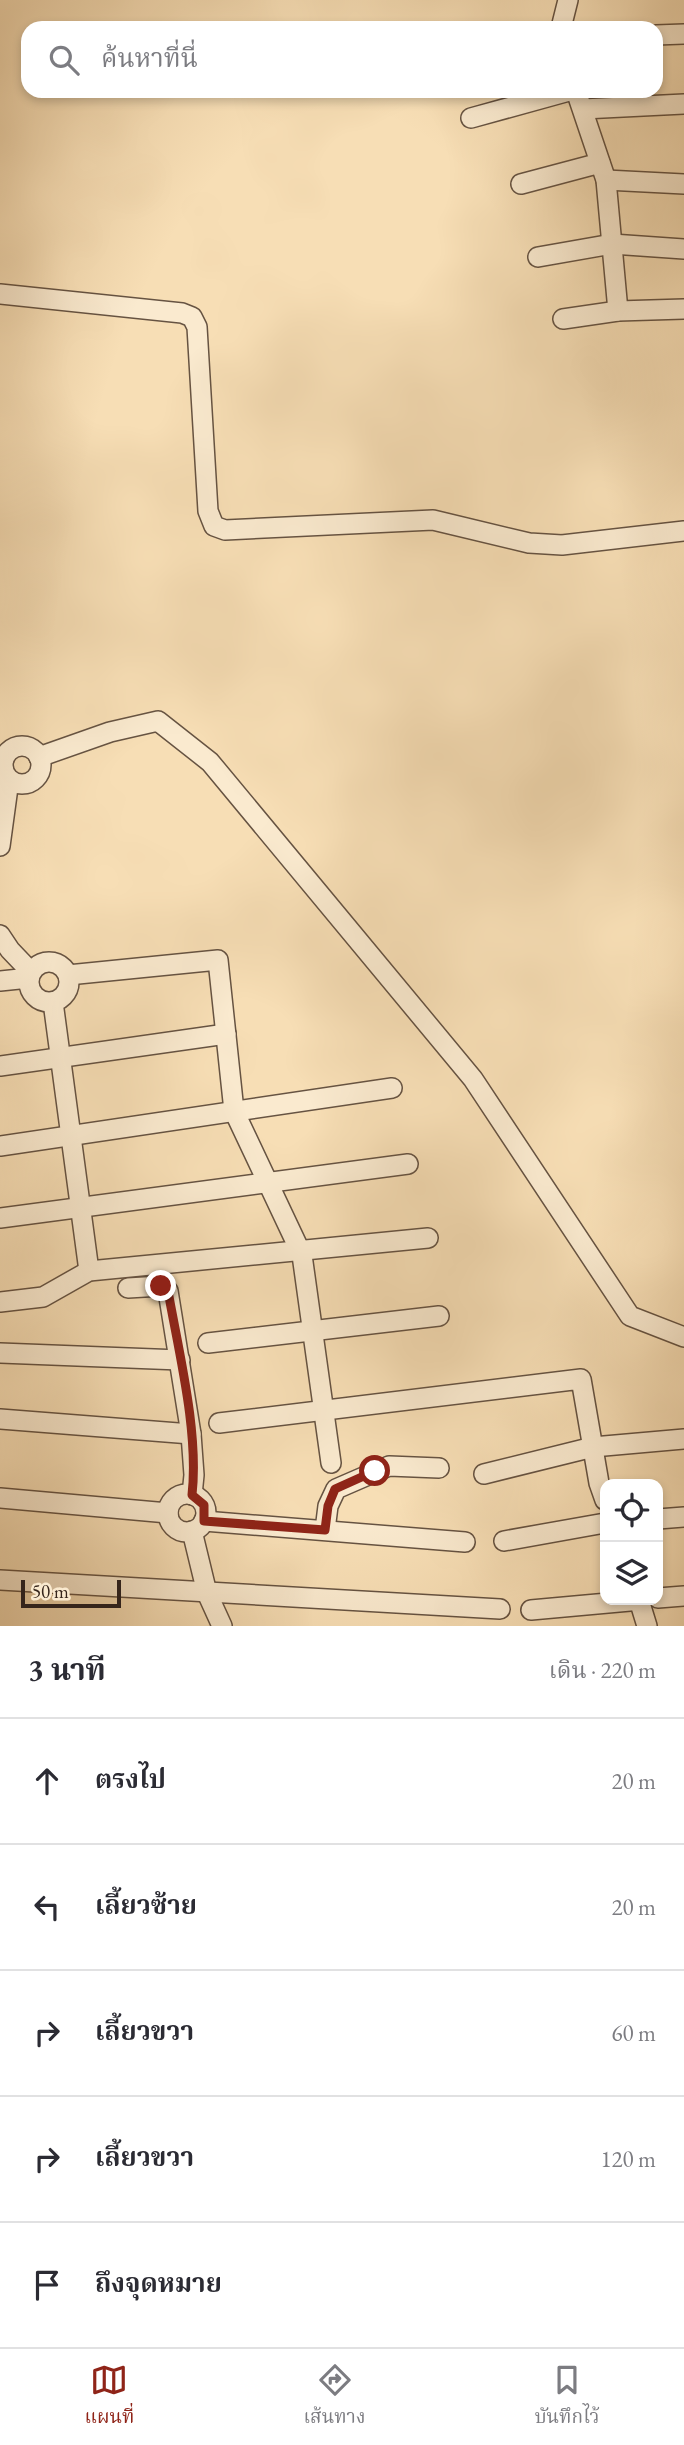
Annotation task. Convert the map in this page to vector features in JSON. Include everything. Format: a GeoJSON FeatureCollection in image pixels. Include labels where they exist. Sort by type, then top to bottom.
{"type":"FeatureCollection","features":[{"type":"Feature","properties":{"kind":"street"},"geometry":{"type":"LineString","coordinates":[[563,21],[568,0]]}},
{"type":"Feature","properties":{"kind":"street"},"geometry":{"type":"LineString","coordinates":[[663,35],[684,34]]}},
{"type":"Feature","properties":{"kind":"street"},"geometry":{"type":"LineString","coordinates":[[471,118],[544,98]]}},
{"type":"Feature","properties":{"kind":"street"},"geometry":{"type":"LineString","coordinates":[[618,311],[603,171],[579,100],[684,104]]}},
{"type":"Feature","properties":{"kind":"street"},"geometry":{"type":"LineString","coordinates":[[521,184],[603,171],[684,184]]}},
{"type":"Feature","properties":{"kind":"street"},"geometry":{"type":"LineString","coordinates":[[538,257],[612,244],[684,249]]}},
{"type":"Feature","properties":{"kind":"street"},"geometry":{"type":"LineString","coordinates":[[0,293],[182,313],[192,317],[197,327],[208,512],[214,526],[225,530],[433,520],[528,543],[562,545],[684,531]]}},
{"type":"Feature","properties":{"kind":"street"},"geometry":{"type":"LineString","coordinates":[[563,319],[618,311],[684,309]]}},
{"type":"Feature","properties":{"kind":"street"},"geometry":{"type":"LineString","coordinates":[[40,757],[110,732],[158,722],[210,762],[473,1079],[630,1316],[684,1337]]}},
{"type":"Feature","properties":{"kind":"street"},"geometry":{"type":"LineString","coordinates":[[0,846],[9,780],[3,769],[2,757],[13,748],[25,746],[36,752],[40,757],[41,770],[34,781],[21,785],[9,780]]}},
{"type":"Feature","properties":{"kind":"street"},"geometry":{"type":"LineString","coordinates":[[0,935],[30,975],[30,990],[33,995],[46,1002],[53,1002],[64,995],[69,982],[64,969],[53,962],[41,964],[30,975],[0,981]]}},
{"type":"Feature","properties":{"kind":"street"},"geometry":{"type":"LineString","coordinates":[[68,975],[218,960],[234,1111],[300,1251],[331,1463]]}},
{"type":"Feature","properties":{"kind":"street"},"geometry":{"type":"LineString","coordinates":[[53,1002],[89,1271]]}},
{"type":"Feature","properties":{"kind":"street"},"geometry":{"type":"LineString","coordinates":[[0,1066],[226,1034]]}},
{"type":"Feature","properties":{"kind":"street"},"geometry":{"type":"LineString","coordinates":[[0,1146],[392,1088]]}},
{"type":"Feature","properties":{"kind":"street"},"geometry":{"type":"LineString","coordinates":[[0,1218],[408,1164]]}},
{"type":"Feature","properties":{"kind":"street"},"geometry":{"type":"LineString","coordinates":[[0,1302],[43,1297],[89,1271],[428,1238]]}},
{"type":"Feature","properties":{"kind":"street"},"geometry":{"type":"LineString","coordinates":[[128,1289],[161,1286],[168,1291],[191,1434],[194,1467],[192,1495]]}},
{"type":"Feature","properties":{"kind":"street"},"geometry":{"type":"LineString","coordinates":[[208,1343],[439,1316]]}},
{"type":"Feature","properties":{"kind":"street"},"geometry":{"type":"LineString","coordinates":[[0,1353],[180,1360]]}},
{"type":"Feature","properties":{"kind":"street"},"geometry":{"type":"LineString","coordinates":[[219,1423],[581,1379],[600,1486]]}},
{"type":"Feature","properties":{"kind":"street"},"geometry":{"type":"LineString","coordinates":[[0,1419],[191,1434]]}},
{"type":"Feature","properties":{"kind":"street"},"geometry":{"type":"LineString","coordinates":[[484,1475],[593,1447],[684,1439]]}},
{"type":"Feature","properties":{"kind":"street"},"geometry":{"type":"LineString","coordinates":[[325,1530],[328,1506],[335,1489],[389,1466],[439,1468]]}},
{"type":"Feature","properties":{"kind":"street"},"geometry":{"type":"LineString","coordinates":[[222,1626],[207,1593],[198,1526],[204,1505],[192,1495],[184,1494],[170,1504],[168,1513],[175,1528],[186,1532],[198,1526],[325,1530],[465,1542]]}},
{"type":"Feature","properties":{"kind":"street"},"geometry":{"type":"LineString","coordinates":[[0,1498],[168,1513]]}},
{"type":"Feature","properties":{"kind":"street"},"geometry":{"type":"LineString","coordinates":[[663,1518],[684,1517]]}},
{"type":"Feature","properties":{"kind":"street"},"geometry":{"type":"LineString","coordinates":[[504,1541],[600,1524]]}},
{"type":"Feature","properties":{"kind":"street"},"geometry":{"type":"LineString","coordinates":[[0,1580],[500,1609]]}},
{"type":"Feature","properties":{"kind":"street"},"geometry":{"type":"LineString","coordinates":[[663,1598],[684,1596]]}},
{"type":"Feature","properties":{"kind":"street"},"geometry":{"type":"LineString","coordinates":[[531,1610],[600,1604]]}},
{"type":"Feature","properties":{"kind":"street"},"geometry":{"type":"LineString","coordinates":[[642,1605],[648,1626]]}},
{"type":"Feature","properties":{"kind":"route"},"geometry":{"type":"LineString","coordinates":[[161,1286],[168,1291],[191,1434],[194,1459],[192,1495],[204,1505],[204,1521],[325,1530],[328,1506],[335,1489],[375,1471]]}}]}
